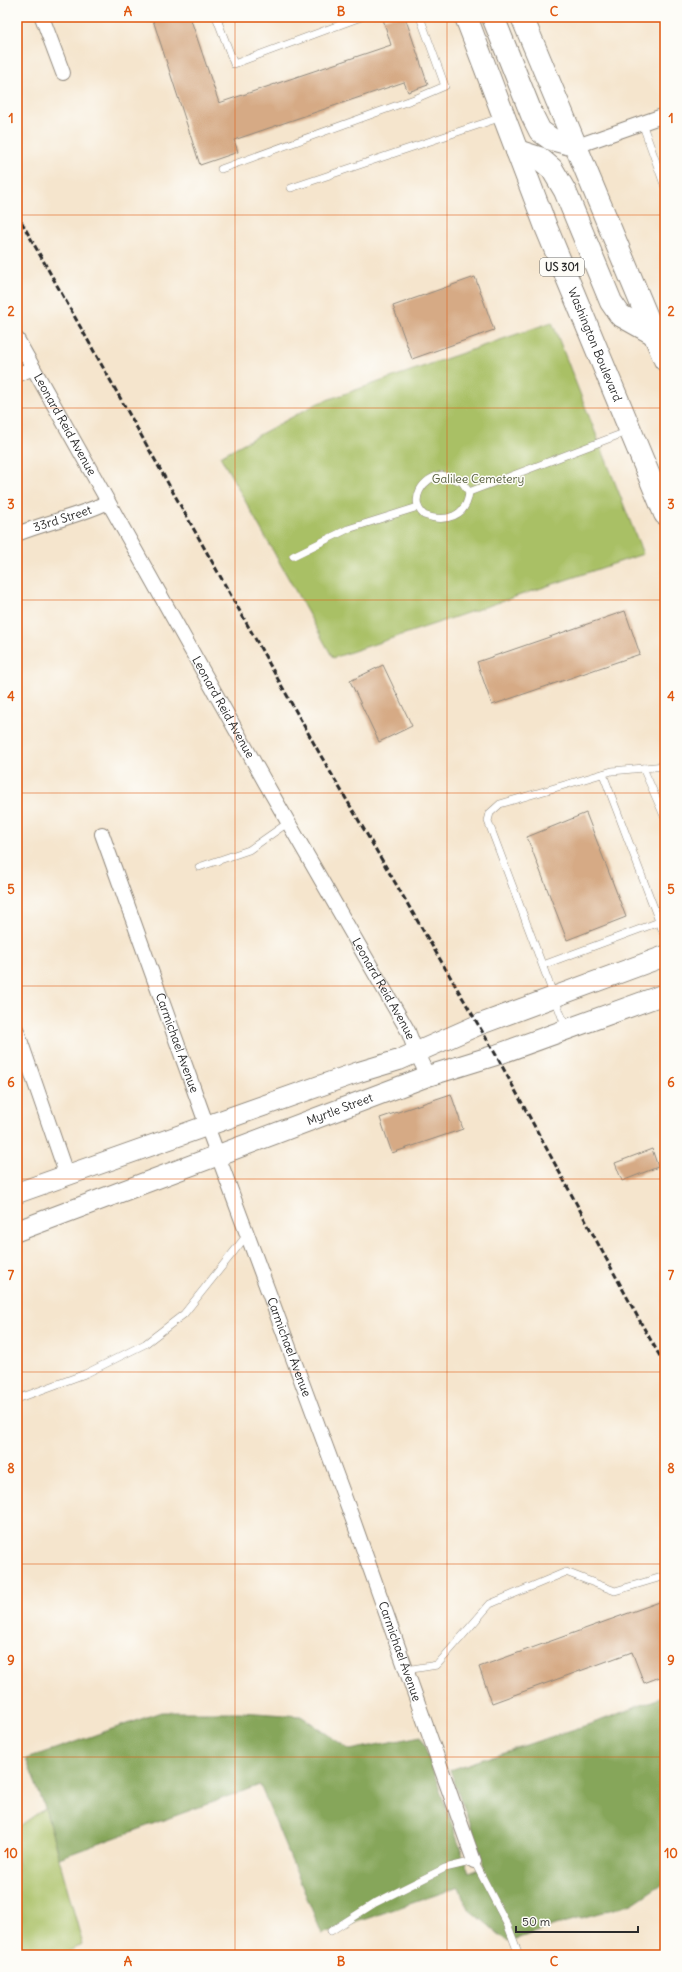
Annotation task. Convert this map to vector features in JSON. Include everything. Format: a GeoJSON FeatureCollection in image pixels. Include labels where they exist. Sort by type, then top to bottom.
{"type":"FeatureCollection","features":[{"type":"Feature","properties":{"kind":"main road","name":"Washington Boulevard"},"geometry":{"type":"LineString","coordinates":[[466,17],[546,227],[665,514]]}},
{"type":"Feature","properties":{"kind":"main road"},"geometry":{"type":"LineString","coordinates":[[493,17],[532,115],[540,131],[551,139],[577,146]]}},
{"type":"Feature","properties":{"kind":"main road"},"geometry":{"type":"LineString","coordinates":[[522,17],[659,332],[665,360]]}},
{"type":"Feature","properties":{"kind":"main road"},"geometry":{"type":"LineString","coordinates":[[517,151],[539,158],[552,168],[565,191],[611,302],[620,314],[659,332]]}},
{"type":"Feature","properties":{"kind":"street"},"geometry":{"type":"LineString","coordinates":[[42,17],[63,73]]}},
{"type":"Feature","properties":{"kind":"street"},"geometry":{"type":"LineString","coordinates":[[577,146],[665,115]]}},
{"type":"Feature","properties":{"kind":"street","name":"Leonard Reid Avenue"},"geometry":{"type":"LineString","coordinates":[[17,339],[408,1031],[416,1052],[428,1076]]}},
{"type":"Feature","properties":{"kind":"street"},"geometry":{"type":"LineString","coordinates":[[17,375],[33,368]]}},
{"type":"Feature","properties":{"kind":"street","name":"33rd Street"},"geometry":{"type":"LineString","coordinates":[[17,534],[47,523],[90,511],[108,502]]}},
{"type":"Feature","properties":{"kind":"street","name":"Carmichael Avenue"},"geometry":{"type":"LineString","coordinates":[[102,834],[218,1156],[354,1520],[474,1861]]}},
{"type":"Feature","properties":{"kind":"street"},"geometry":{"type":"LineString","coordinates":[[17,1193],[359,1072],[398,1060],[478,1025],[665,956]]}},
{"type":"Feature","properties":{"kind":"street","name":"Myrtle Street"},"geometry":{"type":"LineString","coordinates":[[17,1232],[428,1076],[496,1055],[665,994]]}},
{"type":"Feature","properties":{"kind":"street"},"geometry":{"type":"LineString","coordinates":[[17,1031],[67,1176]]}},
{"type":"Feature","properties":{"kind":"lane"},"geometry":{"type":"LineString","coordinates":[[224,17],[217,19],[234,64],[361,17]]}},
{"type":"Feature","properties":{"kind":"lane"},"geometry":{"type":"LineString","coordinates":[[221,168],[417,98],[445,86],[420,17]]}},
{"type":"Feature","properties":{"kind":"lane"},"geometry":{"type":"LineString","coordinates":[[291,188],[504,117]]}},
{"type":"Feature","properties":{"kind":"lane"},"geometry":{"type":"LineString","coordinates":[[642,123],[665,187]]}},
{"type":"Feature","properties":{"kind":"lane"},"geometry":{"type":"LineString","coordinates":[[469,492],[631,430]]}},
{"type":"Feature","properties":{"kind":"lane"},"geometry":{"type":"LineString","coordinates":[[436,476],[446,476],[462,482],[469,492],[461,513],[447,519],[432,518],[424,515],[418,507],[417,496],[421,487],[427,480],[436,476]]}},
{"type":"Feature","properties":{"kind":"lane"},"geometry":{"type":"LineString","coordinates":[[293,556],[348,529],[418,507]]}},
{"type":"Feature","properties":{"kind":"lane"},"geometry":{"type":"LineString","coordinates":[[567,1030],[488,821],[490,812],[500,804],[612,771],[665,766]]}},
{"type":"Feature","properties":{"kind":"lane"},"geometry":{"type":"LineString","coordinates":[[643,768],[665,818]]}},
{"type":"Feature","properties":{"kind":"lane"},"geometry":{"type":"LineString","coordinates":[[602,774],[665,937]]}},
{"type":"Feature","properties":{"kind":"lane"},"geometry":{"type":"LineString","coordinates":[[199,867],[249,850],[289,822]]}},
{"type":"Feature","properties":{"kind":"lane"},"geometry":{"type":"LineString","coordinates":[[543,965],[659,922]]}},
{"type":"Feature","properties":{"kind":"lane"},"geometry":{"type":"LineString","coordinates":[[17,1400],[85,1374],[145,1344],[184,1314],[247,1234]]}},
{"type":"Feature","properties":{"kind":"lane"},"geometry":{"type":"LineString","coordinates":[[406,1670],[437,1664],[490,1604],[566,1572],[615,1591],[665,1576]]}},
{"type":"Feature","properties":{"kind":"lane"},"geometry":{"type":"LineString","coordinates":[[331,1931],[375,1903],[445,1868],[474,1861],[508,1926],[519,1955]]}},
{"type":"Feature","properties":{"kind":"green space","name":"Galilee Cemetery"},"geometry":{"type":"Polygon","coordinates":[[[552,322],[643,554],[333,658],[220,456],[318,403],[552,322]]]}},
{"type":"Feature","properties":{"kind":"green space"},"geometry":{"type":"Polygon","coordinates":[[[665,1696],[665,1882],[632,1904],[555,1925],[508,1942],[467,1907],[459,1887],[322,1934],[260,1785],[59,1858],[45,1808],[26,1759],[161,1712],[241,1712],[301,1716],[350,1750],[421,1736],[469,1873],[485,1867],[450,1770],[599,1721],[665,1696]]]}},
{"type":"Feature","properties":{"kind":"green space"},"geometry":{"type":"Polygon","coordinates":[[[45,1808],[83,1945],[59,1955],[17,1955],[17,1828],[45,1808]]]}},
{"type":"Feature","properties":{"kind":"building"},"geometry":{"type":"Polygon","coordinates":[[[152,17],[190,17],[219,103],[391,45],[383,19],[390,17],[405,17],[428,85],[408,92],[404,82],[234,140],[238,152],[200,165],[152,17]]]}},
{"type":"Feature","properties":{"kind":"building"},"geometry":{"type":"Polygon","coordinates":[[[475,277],[494,330],[412,359],[393,306],[475,277]]]}},
{"type":"Feature","properties":{"kind":"building"},"geometry":{"type":"Polygon","coordinates":[[[625,611],[640,654],[492,705],[477,662],[625,611]]]}},
{"type":"Feature","properties":{"kind":"building"},"geometry":{"type":"Polygon","coordinates":[[[383,665],[412,726],[379,742],[350,681],[383,665]]]}},
{"type":"Feature","properties":{"kind":"building"},"geometry":{"type":"Polygon","coordinates":[[[586,813],[626,917],[567,940],[527,837],[586,813]]]}},
{"type":"Feature","properties":{"kind":"building"},"geometry":{"type":"Polygon","coordinates":[[[451,1094],[463,1129],[392,1153],[380,1118],[451,1094]]]}},
{"type":"Feature","properties":{"kind":"building"},"geometry":{"type":"Polygon","coordinates":[[[652,1149],[658,1167],[622,1181],[615,1163],[652,1149]]]}},
{"type":"Feature","properties":{"kind":"building"},"geometry":{"type":"Polygon","coordinates":[[[665,1600],[665,1675],[644,1683],[632,1652],[492,1703],[479,1667],[665,1600]]]}},
{"type":"Feature","properties":{"kind":"railway"},"geometry":{"type":"LineString","coordinates":[[17,214],[321,756],[496,1055],[665,1365]]}}]}
